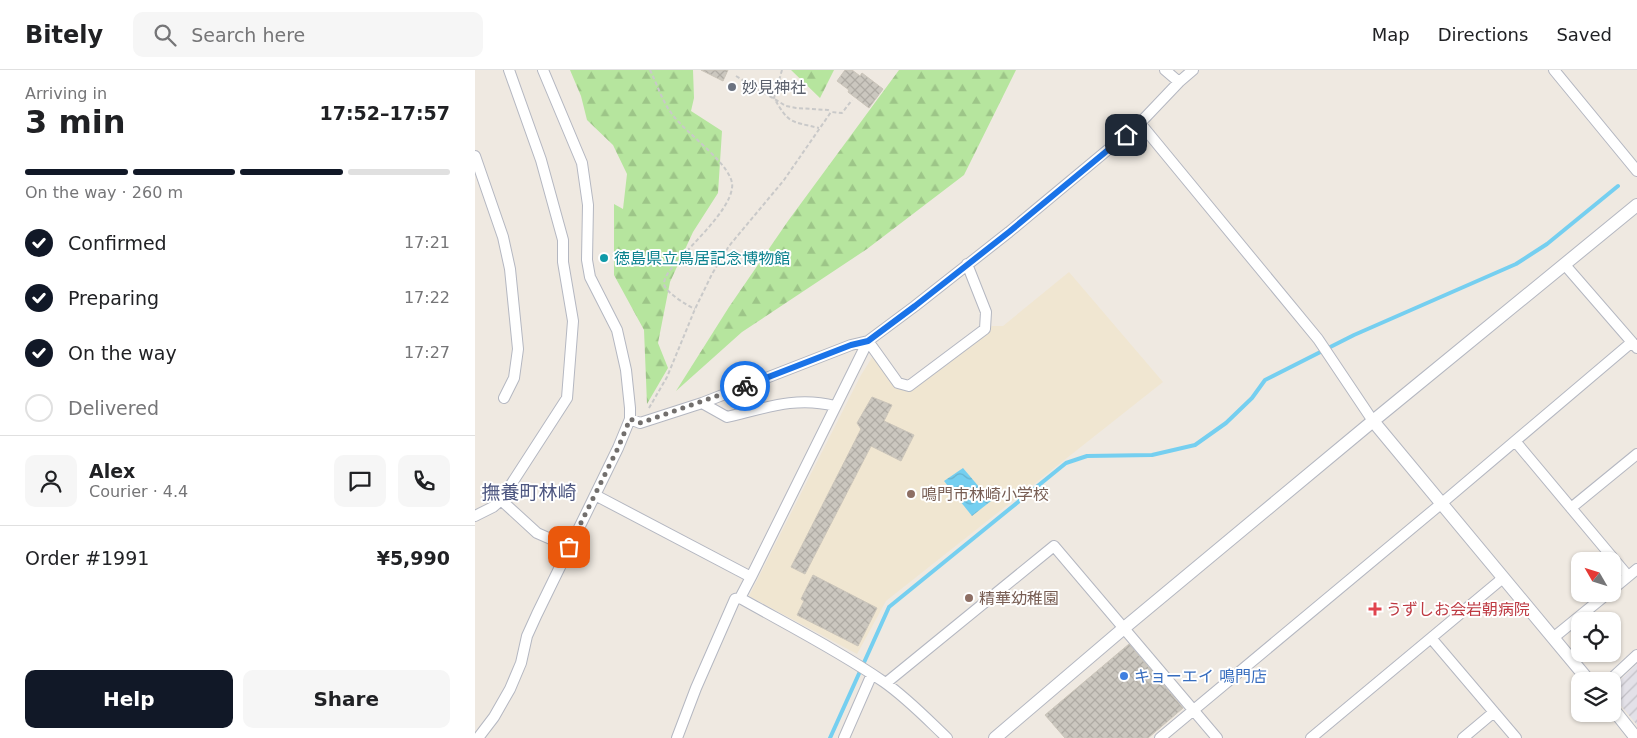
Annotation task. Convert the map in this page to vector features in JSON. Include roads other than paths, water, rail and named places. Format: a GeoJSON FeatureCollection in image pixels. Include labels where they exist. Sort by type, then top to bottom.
{"type":"FeatureCollection","features":[{"type":"Feature","properties":{"kind":"street"},"geometry":{"type":"LineString","coordinates":[[475,516],[493,507],[501,500],[567,398],[573,321],[563,262],[563,240],[541,160],[509,70]]}},
{"type":"Feature","properties":{"kind":"street"},"geometry":{"type":"LineString","coordinates":[[478,738],[494,717],[510,689],[521,663],[527,636],[630,419],[626,370],[617,330],[590,277],[587,260],[588,205],[582,163],[543,70]]}},
{"type":"Feature","properties":{"kind":"street"},"geometry":{"type":"LineString","coordinates":[[1165,70],[1179,82]]}},
{"type":"Feature","properties":{"kind":"street"},"geometry":{"type":"LineString","coordinates":[[630,419],[640,423],[702,403],[851,345],[868,341],[1009,232],[1140,123],[1193,70]]}},
{"type":"Feature","properties":{"kind":"street"},"geometry":{"type":"LineString","coordinates":[[1554,70],[1637,171]]}},
{"type":"Feature","properties":{"kind":"street"},"geometry":{"type":"LineString","coordinates":[[1140,123],[1318,339],[1373,421],[1581,672]]}},
{"type":"Feature","properties":{"kind":"street"},"geometry":{"type":"LineString","coordinates":[[475,156],[503,237],[510,269],[518,348],[514,378],[504,398]]}},
{"type":"Feature","properties":{"kind":"street"},"geometry":{"type":"LineString","coordinates":[[995,738],[1373,421],[1637,205]]}},
{"type":"Feature","properties":{"kind":"street"},"geometry":{"type":"LineString","coordinates":[[868,341],[898,383],[909,386],[985,329],[986,312],[967,264]]}},
{"type":"Feature","properties":{"kind":"street"},"geometry":{"type":"LineString","coordinates":[[1160,738],[1515,441],[1634,345],[1565,265]]}},
{"type":"Feature","properties":{"kind":"street"},"geometry":{"type":"LineString","coordinates":[[677,738],[696,688],[735,599],[740,598],[751,577],[868,341]]}},
{"type":"Feature","properties":{"kind":"street"},"geometry":{"type":"LineString","coordinates":[[702,403],[727,417],[799,402],[818,402],[835,406]]}},
{"type":"Feature","properties":{"kind":"street"},"geometry":{"type":"LineString","coordinates":[[1515,441],[1628,576]]}},
{"type":"Feature","properties":{"kind":"street"},"geometry":{"type":"LineString","coordinates":[[1571,508],[1637,454]]}},
{"type":"Feature","properties":{"kind":"street"},"geometry":{"type":"LineString","coordinates":[[595,495],[751,577]]}},
{"type":"Feature","properties":{"kind":"street"},"geometry":{"type":"LineString","coordinates":[[501,500],[537,533],[569,547]]}},
{"type":"Feature","properties":{"kind":"street"},"geometry":{"type":"LineString","coordinates":[[885,683],[1054,546],[1217,738]]}},
{"type":"Feature","properties":{"kind":"street"},"geometry":{"type":"LineString","coordinates":[[1621,582],[1637,569]]}},
{"type":"Feature","properties":{"kind":"street"},"geometry":{"type":"LineString","coordinates":[[1311,738],[1503,578]]}},
{"type":"Feature","properties":{"kind":"street"},"geometry":{"type":"LineString","coordinates":[[740,598],[853,662],[885,683],[901,695],[947,738]]}},
{"type":"Feature","properties":{"kind":"street"},"geometry":{"type":"LineString","coordinates":[[1553,638],[1597,602]]}},
{"type":"Feature","properties":{"kind":"street"},"geometry":{"type":"LineString","coordinates":[[1431,638],[1516,738]]}},
{"type":"Feature","properties":{"kind":"street"},"geometry":{"type":"LineString","coordinates":[[1619,672],[1637,655]]}},
{"type":"Feature","properties":{"kind":"street"},"geometry":{"type":"LineString","coordinates":[[844,738],[870,673]]}},
{"type":"Feature","properties":{"kind":"street"},"geometry":{"type":"LineString","coordinates":[[1463,738],[1494,712]]}},
{"type":"Feature","properties":{"kind":"street"},"geometry":{"type":"LineString","coordinates":[[1621,722],[1631,736]]}},
{"type":"Feature","properties":{"kind":"water"},"geometry":{"type":"Polygon","coordinates":[[[963,468],[991,501],[972,516],[944,481],[963,468]]]}},
{"type":"Feature","properties":{"kind":"waterway"},"geometry":{"type":"LineString","coordinates":[[830,738],[889,607],[1066,463],[1087,456],[1152,455],[1195,445],[1226,423],[1252,398],[1265,380],[1354,335],[1516,264],[1547,244],[1618,186]]}},
{"type":"Feature","properties":{"kind":"place","name":"妙見神社"},"geometry":{"type":"Point","coordinates":[732,87]}},
{"type":"Feature","properties":{"kind":"place","name":"徳島県立鳥居記念博物館"},"geometry":{"type":"Point","coordinates":[604,258]}},
{"type":"Feature","properties":{"kind":"place","name":"鳴門市林崎小学校"},"geometry":{"type":"Point","coordinates":[911,494]}},
{"type":"Feature","properties":{"kind":"place","name":"精華幼稚園"},"geometry":{"type":"Point","coordinates":[969,598]}},
{"type":"Feature","properties":{"kind":"place","name":"うずしお会岩朝病院"},"geometry":{"type":"Point","coordinates":[1375,609]}},
{"type":"Feature","properties":{"kind":"place","name":"キョーエイ 鳴門店"},"geometry":{"type":"Point","coordinates":[1124,676]}},
{"type":"Feature","properties":{"kind":"district","name":"撫養町林崎"},"geometry":{"type":"Point","coordinates":[529,492]}}]}
